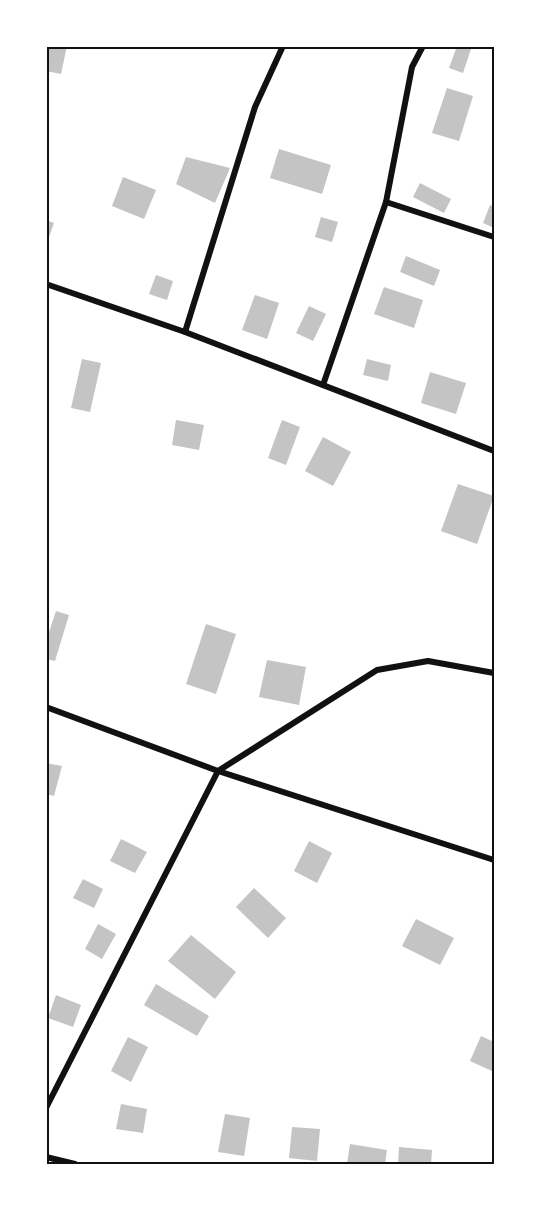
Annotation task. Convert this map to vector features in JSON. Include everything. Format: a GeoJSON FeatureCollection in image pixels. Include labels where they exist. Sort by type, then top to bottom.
{"type":"FeatureCollection","features":[{"type":"Feature","properties":{"kind":"street"},"geometry":{"type":"LineString","coordinates":[[185,332],[255,107],[283,46]]}},
{"type":"Feature","properties":{"kind":"street"},"geometry":{"type":"LineString","coordinates":[[323,385],[386,202],[412,67],[423,46]]}},
{"type":"Feature","properties":{"kind":"street"},"geometry":{"type":"LineString","coordinates":[[386,202],[495,237]]}},
{"type":"Feature","properties":{"kind":"street"},"geometry":{"type":"LineString","coordinates":[[46,284],[185,332],[495,452]]}},
{"type":"Feature","properties":{"kind":"street"},"geometry":{"type":"LineString","coordinates":[[46,1108],[218,771],[377,670],[428,661],[495,673]]}},
{"type":"Feature","properties":{"kind":"street"},"geometry":{"type":"LineString","coordinates":[[46,707],[218,771],[495,860]]}},
{"type":"Feature","properties":{"kind":"street"},"geometry":{"type":"LineString","coordinates":[[46,1157],[75,1164]]}},
{"type":"Feature","properties":{"kind":"building"},"geometry":{"type":"Polygon","coordinates":[[[46,46],[67,46],[61,74],[46,71],[46,46]]]}},
{"type":"Feature","properties":{"kind":"building"},"geometry":{"type":"Polygon","coordinates":[[[457,46],[472,46],[463,73],[449,68],[457,46]]]}},
{"type":"Feature","properties":{"kind":"building"},"geometry":{"type":"Polygon","coordinates":[[[447,88],[473,96],[459,141],[432,133],[447,88]]]}},
{"type":"Feature","properties":{"kind":"building"},"geometry":{"type":"Polygon","coordinates":[[[279,149],[331,165],[322,194],[270,178],[279,149]]]}},
{"type":"Feature","properties":{"kind":"building"},"geometry":{"type":"Polygon","coordinates":[[[186,157],[230,168],[215,203],[176,184],[186,157]]]}},
{"type":"Feature","properties":{"kind":"building"},"geometry":{"type":"Polygon","coordinates":[[[123,177],[156,190],[144,219],[112,206],[123,177]]]}},
{"type":"Feature","properties":{"kind":"building"},"geometry":{"type":"Polygon","coordinates":[[[420,183],[451,199],[444,213],[413,197],[420,183]]]}},
{"type":"Feature","properties":{"kind":"building"},"geometry":{"type":"Polygon","coordinates":[[[490,205],[494,207],[494,228],[483,223],[490,205]]]}},
{"type":"Feature","properties":{"kind":"building"},"geometry":{"type":"Polygon","coordinates":[[[321,217],[338,222],[332,242],[315,237],[321,217]]]}},
{"type":"Feature","properties":{"kind":"building"},"geometry":{"type":"Polygon","coordinates":[[[46,220],[54,223],[47,243],[46,243],[46,220]]]}},
{"type":"Feature","properties":{"kind":"building"},"geometry":{"type":"Polygon","coordinates":[[[406,256],[440,270],[434,286],[400,272],[406,256]]]}},
{"type":"Feature","properties":{"kind":"building"},"geometry":{"type":"Polygon","coordinates":[[[156,275],[173,281],[167,300],[149,294],[156,275]]]}},
{"type":"Feature","properties":{"kind":"building"},"geometry":{"type":"Polygon","coordinates":[[[384,287],[423,300],[414,328],[374,314],[384,287]]]}},
{"type":"Feature","properties":{"kind":"building"},"geometry":{"type":"Polygon","coordinates":[[[255,295],[279,303],[267,339],[242,330],[255,295]]]}},
{"type":"Feature","properties":{"kind":"building"},"geometry":{"type":"Polygon","coordinates":[[[309,306],[326,314],[313,341],[296,333],[309,306]]]}},
{"type":"Feature","properties":{"kind":"building"},"geometry":{"type":"Polygon","coordinates":[[[82,359],[101,363],[90,412],[71,408],[82,359]]]}},
{"type":"Feature","properties":{"kind":"building"},"geometry":{"type":"Polygon","coordinates":[[[367,359],[391,365],[388,381],[363,375],[367,359]]]}},
{"type":"Feature","properties":{"kind":"building"},"geometry":{"type":"Polygon","coordinates":[[[430,372],[466,383],[456,414],[421,403],[430,372]]]}},
{"type":"Feature","properties":{"kind":"building"},"geometry":{"type":"Polygon","coordinates":[[[176,420],[204,425],[199,450],[172,445],[176,420]]]}},
{"type":"Feature","properties":{"kind":"building"},"geometry":{"type":"Polygon","coordinates":[[[282,420],[300,427],[286,465],[268,458],[282,420]]]}},
{"type":"Feature","properties":{"kind":"building"},"geometry":{"type":"Polygon","coordinates":[[[323,437],[351,452],[333,486],[305,471],[323,437]]]}},
{"type":"Feature","properties":{"kind":"building"},"geometry":{"type":"Polygon","coordinates":[[[458,484],[494,496],[477,544],[441,531],[458,484]]]}},
{"type":"Feature","properties":{"kind":"building"},"geometry":{"type":"Polygon","coordinates":[[[56,611],[69,615],[55,661],[46,659],[46,641],[56,611]]]}},
{"type":"Feature","properties":{"kind":"building"},"geometry":{"type":"Polygon","coordinates":[[[206,624],[236,634],[216,694],[186,684],[206,624]]]}},
{"type":"Feature","properties":{"kind":"building"},"geometry":{"type":"Polygon","coordinates":[[[267,660],[306,667],[299,705],[259,697],[267,660]]]}},
{"type":"Feature","properties":{"kind":"building"},"geometry":{"type":"Polygon","coordinates":[[[46,763],[62,766],[54,796],[46,794],[46,763]]]}},
{"type":"Feature","properties":{"kind":"building"},"geometry":{"type":"Polygon","coordinates":[[[121,839],[147,852],[135,873],[110,861],[121,839]]]}},
{"type":"Feature","properties":{"kind":"building"},"geometry":{"type":"Polygon","coordinates":[[[309,841],[332,853],[317,883],[294,871],[309,841]]]}},
{"type":"Feature","properties":{"kind":"building"},"geometry":{"type":"Polygon","coordinates":[[[83,879],[103,889],[94,908],[73,898],[83,879]]]}},
{"type":"Feature","properties":{"kind":"building"},"geometry":{"type":"Polygon","coordinates":[[[254,888],[286,918],[268,938],[236,907],[254,888]]]}},
{"type":"Feature","properties":{"kind":"building"},"geometry":{"type":"Polygon","coordinates":[[[416,919],[454,938],[440,965],[402,946],[416,919]]]}},
{"type":"Feature","properties":{"kind":"building"},"geometry":{"type":"Polygon","coordinates":[[[98,924],[116,934],[102,959],[85,949],[98,924]]]}},
{"type":"Feature","properties":{"kind":"building"},"geometry":{"type":"Polygon","coordinates":[[[191,935],[236,972],[215,999],[168,961],[191,935]]]}},
{"type":"Feature","properties":{"kind":"building"},"geometry":{"type":"Polygon","coordinates":[[[156,984],[209,1016],[197,1036],[144,1005],[156,984]]]}},
{"type":"Feature","properties":{"kind":"building"},"geometry":{"type":"Polygon","coordinates":[[[56,995],[81,1005],[73,1027],[48,1018],[56,995]]]}},
{"type":"Feature","properties":{"kind":"building"},"geometry":{"type":"Polygon","coordinates":[[[481,1036],[494,1042],[494,1072],[470,1061],[481,1036]]]}},
{"type":"Feature","properties":{"kind":"building"},"geometry":{"type":"Polygon","coordinates":[[[128,1037],[148,1047],[131,1082],[111,1071],[128,1037]]]}},
{"type":"Feature","properties":{"kind":"building"},"geometry":{"type":"Polygon","coordinates":[[[121,1104],[147,1109],[143,1133],[116,1129],[121,1104]]]}},
{"type":"Feature","properties":{"kind":"building"},"geometry":{"type":"Polygon","coordinates":[[[225,1114],[250,1118],[244,1156],[218,1152],[225,1114]]]}},
{"type":"Feature","properties":{"kind":"building"},"geometry":{"type":"Polygon","coordinates":[[[292,1127],[320,1129],[317,1161],[289,1158],[292,1127]]]}},
{"type":"Feature","properties":{"kind":"building"},"geometry":{"type":"Polygon","coordinates":[[[350,1144],[387,1150],[385,1164],[347,1164],[350,1144]]]}},
{"type":"Feature","properties":{"kind":"building"},"geometry":{"type":"Polygon","coordinates":[[[399,1147],[432,1150],[431,1164],[398,1164],[399,1147]]]}}]}
